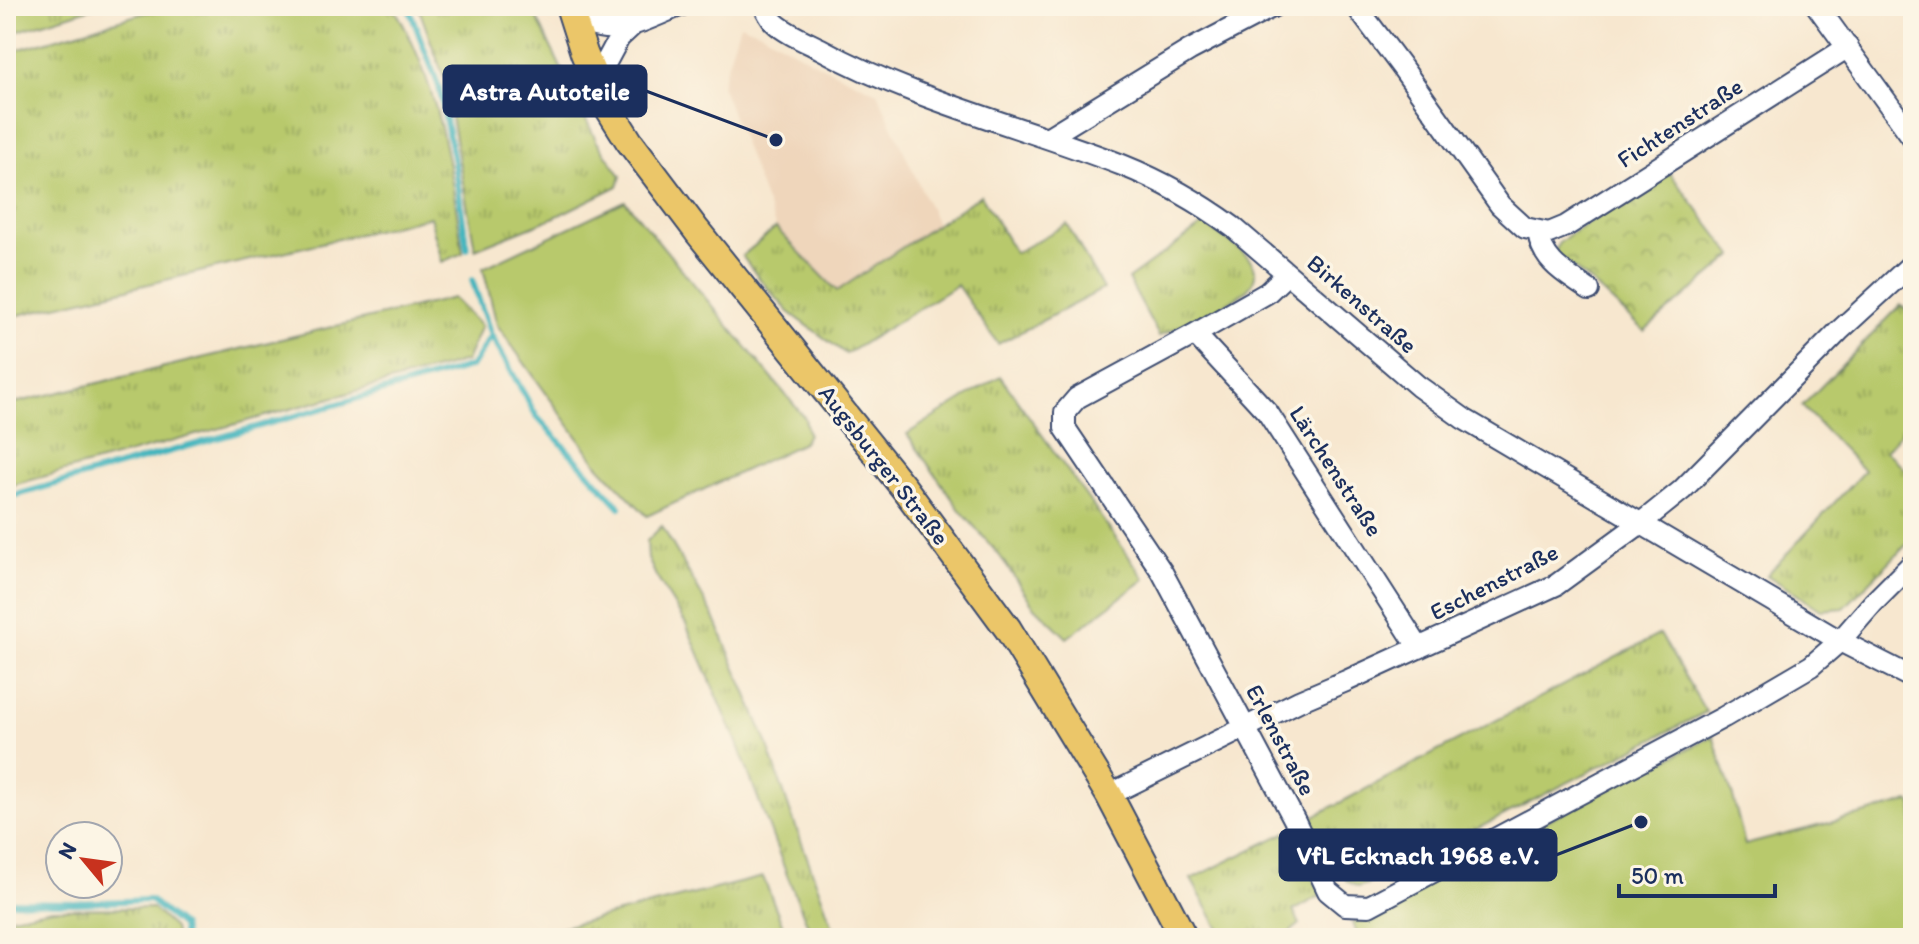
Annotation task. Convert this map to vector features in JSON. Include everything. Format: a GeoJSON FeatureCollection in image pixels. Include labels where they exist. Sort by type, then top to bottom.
{"type":"FeatureCollection","features":[{"type":"Feature","properties":{"kind":"main road","name":"Augsburger Straße"},"geometry":{"type":"LineString","coordinates":[[572,8],[584,53],[604,101],[629,141],[697,231],[904,488],[1008,629],[1109,795],[1184,938]]}},
{"type":"Feature","properties":{"kind":"street"},"geometry":{"type":"LineString","coordinates":[[572,8],[582,22],[596,28],[613,29],[632,26],[680,6]]}},
{"type":"Feature","properties":{"kind":"street","name":"Birkenstraße"},"geometry":{"type":"LineString","coordinates":[[764,6],[774,22],[834,56],[893,83],[1125,166],[1206,207],[1418,386],[1464,419],[1840,641],[1913,678]]}},
{"type":"Feature","properties":{"kind":"street"},"geometry":{"type":"LineString","coordinates":[[1047,138],[1190,50],[1274,6]]}},
{"type":"Feature","properties":{"kind":"street"},"geometry":{"type":"LineString","coordinates":[[1356,6],[1500,205],[1525,228],[1538,232],[1540,248],[1554,265],[1589,290]]}},
{"type":"Feature","properties":{"kind":"street"},"geometry":{"type":"LineString","coordinates":[[1817,6],[1913,138]]}},
{"type":"Feature","properties":{"kind":"street"},"geometry":{"type":"LineString","coordinates":[[596,81],[619,38],[632,26]]}},
{"type":"Feature","properties":{"kind":"street","name":"Fichtenstraße"},"geometry":{"type":"LineString","coordinates":[[1538,232],[1549,233],[1566,226],[1848,47]]}},
{"type":"Feature","properties":{"kind":"street","name":"Eschenstraße"},"geometry":{"type":"LineString","coordinates":[[1109,795],[1299,701],[1556,585],[1682,490],[1839,331],[1913,263]]}},
{"type":"Feature","properties":{"kind":"street","name":"Erlenstraße"},"geometry":{"type":"LineString","coordinates":[[1287,274],[1267,293],[1077,398],[1065,412],[1065,428],[1162,572],[1295,821],[1328,891],[1345,905],[1369,906],[1724,717],[1811,666],[1840,641],[1913,563]]}},
{"type":"Feature","properties":{"kind":"street","name":"Lärchenstraße"},"geometry":{"type":"LineString","coordinates":[[1195,334],[1268,413],[1419,648]]}},
{"type":"Feature","properties":{"kind":"shaded area"},"geometry":{"type":"Polygon","coordinates":[[[740,24],[877,92],[937,224],[837,292],[776,228],[721,85],[740,24]]]}},
{"type":"Feature","properties":{"kind":"green space"},"geometry":{"type":"Polygon","coordinates":[[[6,6],[98,6],[6,35],[6,6]]]}},
{"type":"Feature","properties":{"kind":"green space"},"geometry":{"type":"Polygon","coordinates":[[[168,6],[393,6],[408,34],[432,95],[447,157],[463,253],[442,262],[430,217],[6,318],[6,53],[168,6]]]}},
{"type":"Feature","properties":{"kind":"green space"},"geometry":{"type":"Polygon","coordinates":[[[418,6],[531,6],[597,142],[621,176],[618,186],[555,217],[475,249],[444,78],[418,6]]]}},
{"type":"Feature","properties":{"kind":"green space"},"geometry":{"type":"Polygon","coordinates":[[[1669,172],[1733,256],[1644,331],[1555,253],[1558,244],[1569,235],[1669,172]]]}},
{"type":"Feature","properties":{"kind":"green space"},"geometry":{"type":"Polygon","coordinates":[[[981,195],[1015,253],[1067,224],[1103,289],[998,344],[957,285],[846,354],[789,312],[742,256],[776,228],[837,291],[981,195]]]}},
{"type":"Feature","properties":{"kind":"green space"},"geometry":{"type":"Polygon","coordinates":[[[625,201],[805,418],[808,434],[803,443],[647,516],[598,465],[497,325],[483,268],[625,201]]]}},
{"type":"Feature","properties":{"kind":"green space"},"geometry":{"type":"Polygon","coordinates":[[[1204,224],[1249,259],[1254,267],[1254,279],[1232,300],[1159,336],[1128,279],[1204,224]]]}},
{"type":"Feature","properties":{"kind":"green space"},"geometry":{"type":"Polygon","coordinates":[[[453,298],[481,326],[466,361],[6,487],[6,405],[453,298]]]}},
{"type":"Feature","properties":{"kind":"green space"},"geometry":{"type":"Polygon","coordinates":[[[1901,305],[1913,318],[1913,419],[1885,451],[1913,476],[1913,538],[1844,608],[1821,610],[1767,575],[1864,471],[1802,406],[1901,305]]]}},
{"type":"Feature","properties":{"kind":"green space"},"geometry":{"type":"Polygon","coordinates":[[[1000,376],[1145,579],[1067,638],[1033,605],[1000,556],[960,510],[907,434],[1000,376]]]}},
{"type":"Feature","properties":{"kind":"green space"},"geometry":{"type":"Polygon","coordinates":[[[662,526],[714,617],[766,740],[837,938],[813,938],[736,740],[686,624],[648,559],[647,541],[662,526]]]}},
{"type":"Feature","properties":{"kind":"green space"},"geometry":{"type":"Polygon","coordinates":[[[1660,634],[1706,712],[1373,882],[1358,887],[1347,881],[1309,819],[1660,634]]]}},
{"type":"Feature","properties":{"kind":"green space"},"geometry":{"type":"Polygon","coordinates":[[[1713,736],[1745,845],[1909,802],[1913,804],[1913,938],[1359,938],[1353,923],[1713,736]]]}},
{"type":"Feature","properties":{"kind":"green space"},"geometry":{"type":"Polygon","coordinates":[[[1289,831],[1322,895],[1293,911],[1300,924],[1283,938],[1224,938],[1191,879],[1289,831]]]}},
{"type":"Feature","properties":{"kind":"green space"},"geometry":{"type":"Polygon","coordinates":[[[763,877],[788,938],[518,938],[763,877]]]}},
{"type":"Feature","properties":{"kind":"green space"},"geometry":{"type":"Polygon","coordinates":[[[152,908],[174,928],[176,938],[6,938],[6,918],[52,909],[152,908]]]}},
{"type":"Feature","properties":{"kind":"waterway"},"geometry":{"type":"LineString","coordinates":[[408,6],[439,87],[467,249]]}},
{"type":"Feature","properties":{"kind":"waterway"},"geometry":{"type":"LineString","coordinates":[[472,280],[491,335],[537,417],[620,507]]}},
{"type":"Feature","properties":{"kind":"waterway"},"geometry":{"type":"LineString","coordinates":[[6,498],[472,366],[491,335]]}},
{"type":"Feature","properties":{"kind":"waterway"},"geometry":{"type":"LineString","coordinates":[[6,902],[150,900],[182,926],[184,938]]}},
{"type":"Feature","properties":{"kind":"place","name":"Astra Autoteile"},"geometry":{"type":"Point","coordinates":[776,140]}},
{"type":"Feature","properties":{"kind":"place","name":"VfL Ecknach 1968 e.V."},"geometry":{"type":"Point","coordinates":[1641,822]}}]}
